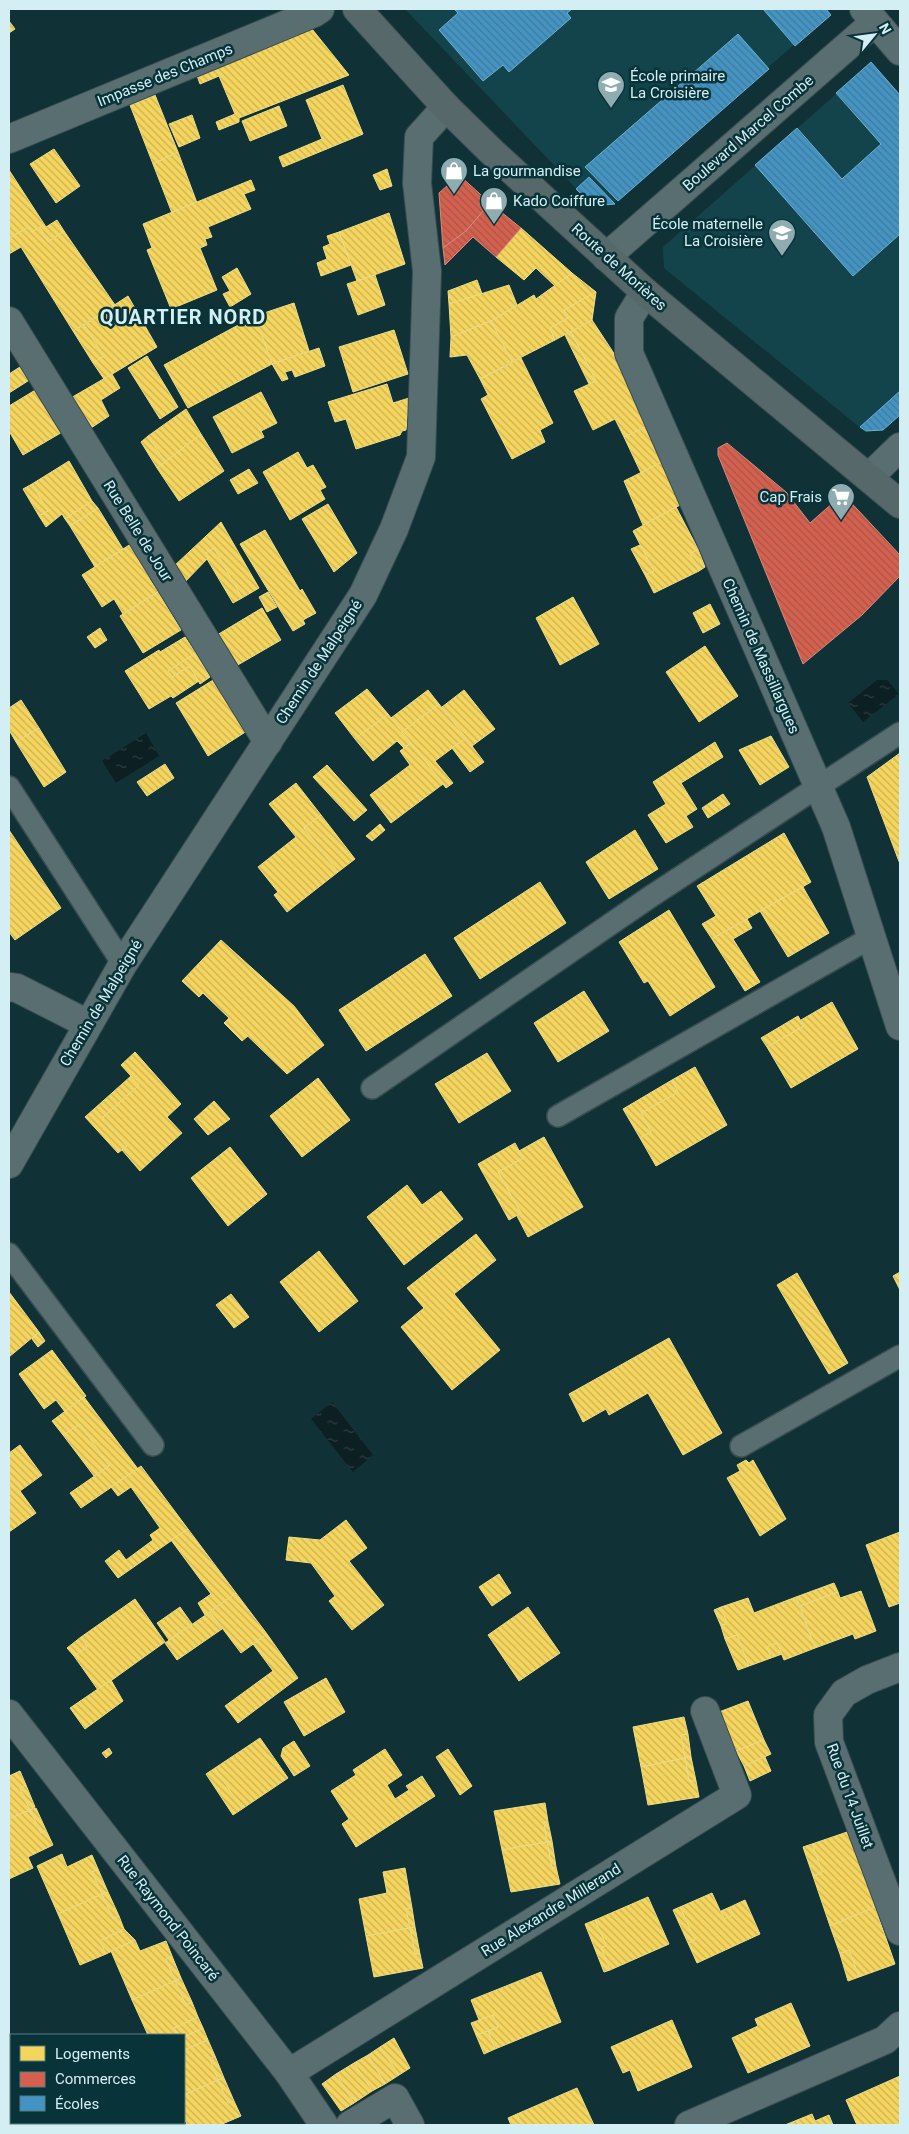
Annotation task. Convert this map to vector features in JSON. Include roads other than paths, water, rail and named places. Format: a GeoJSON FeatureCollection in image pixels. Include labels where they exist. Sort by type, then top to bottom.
{"type":"FeatureCollection","features":[{"type":"Feature","properties":{"kind":"main road","name":"Route de Morières"},"geometry":{"type":"LineString","coordinates":[[357,9],[446,107],[606,257],[645,292],[900,504]]}},
{"type":"Feature","properties":{"kind":"street","name":"Impasse des Champs"},"geometry":{"type":"LineString","coordinates":[[9,139],[306,17],[320,9]]}},
{"type":"Feature","properties":{"kind":"street"},"geometry":{"type":"LineString","coordinates":[[876,13],[900,52]]}},
{"type":"Feature","properties":{"kind":"street","name":"Boulevard Marcel Combe"},"geometry":{"type":"LineString","coordinates":[[606,257],[876,13]]}},
{"type":"Feature","properties":{"kind":"street","name":"Chemin de Malpeigné"},"geometry":{"type":"LineString","coordinates":[[9,1164],[123,964],[363,595],[394,529],[421,457],[427,271],[417,183],[419,137],[446,107]]}},
{"type":"Feature","properties":{"kind":"street","name":"Chemin de Massillargues"},"geometry":{"type":"LineString","coordinates":[[645,292],[629,318],[630,353],[836,827],[900,1026]]}},
{"type":"Feature","properties":{"kind":"street","name":"Rue Belle de Jour"},"geometry":{"type":"LineString","coordinates":[[9,321],[268,742]]}},
{"type":"Feature","properties":{"kind":"street"},"geometry":{"type":"LineString","coordinates":[[869,477],[900,447]]}},
{"type":"Feature","properties":{"kind":"street"},"geometry":{"type":"LineString","coordinates":[[9,987],[17,988],[88,1024]]}},
{"type":"Feature","properties":{"kind":"street","name":"Rue du 14 Juillet"},"geometry":{"type":"LineString","coordinates":[[900,1667],[867,1680],[844,1693],[828,1715],[829,1742],[900,1931]]}},
{"type":"Feature","properties":{"kind":"street","name":"Rue Alexandre Millerand"},"geometry":{"type":"LineString","coordinates":[[289,2073],[737,1794],[705,1711]]}},
{"type":"Feature","properties":{"kind":"street","name":"Rue Raymond Poincaré"},"geometry":{"type":"LineString","coordinates":[[9,1714],[289,2073],[324,2125]]}},
{"type":"Feature","properties":{"kind":"street"},"geometry":{"type":"LineString","coordinates":[[689,2125],[885,2040],[900,2026]]}},
{"type":"Feature","properties":{"kind":"street"},"geometry":{"type":"LineString","coordinates":[[350,2125],[395,2098],[410,2125]]}},
{"type":"Feature","properties":{"kind":"lane"},"geometry":{"type":"LineString","coordinates":[[372,1088],[650,897],[819,788],[900,733]]}},
{"type":"Feature","properties":{"kind":"lane"},"geometry":{"type":"LineString","coordinates":[[9,787],[123,964]]}},
{"type":"Feature","properties":{"kind":"lane"},"geometry":{"type":"LineString","coordinates":[[558,1116],[872,937]]}},
{"type":"Feature","properties":{"kind":"lane"},"geometry":{"type":"LineString","coordinates":[[9,1254],[153,1445]]}},
{"type":"Feature","properties":{"kind":"lane"},"geometry":{"type":"LineString","coordinates":[[741,1446],[900,1356]]}},
{"type":"Feature","properties":{"kind":"water"},"geometry":{"type":"Polygon","coordinates":[[[877,680],[887,680],[899,694],[863,722],[848,703],[877,680]]]}},
{"type":"Feature","properties":{"kind":"water"},"geometry":{"type":"Polygon","coordinates":[[[146,733],[159,756],[116,783],[102,761],[146,733]]]}},
{"type":"Feature","properties":{"kind":"water"},"geometry":{"type":"Polygon","coordinates":[[[332,1402],[373,1455],[353,1472],[311,1419],[332,1402]]]}},
{"type":"Feature","properties":{"kind":"place","name":"École primaire La Croisière"},"geometry":{"type":"Point","coordinates":[611,109]}},
{"type":"Feature","properties":{"kind":"place","name":"La gourmandise"},"geometry":{"type":"Point","coordinates":[454,195]}},
{"type":"Feature","properties":{"kind":"place","name":"Kado Coiffure"},"geometry":{"type":"Point","coordinates":[494,225]}},
{"type":"Feature","properties":{"kind":"place","name":"École maternelle La Croisière"},"geometry":{"type":"Point","coordinates":[782,257]}},
{"type":"Feature","properties":{"kind":"place","name":"Cap Frais"},"geometry":{"type":"Point","coordinates":[841,521]}},
{"type":"Feature","properties":{"kind":"district","name":"QUARTIER NORD"},"geometry":{"type":"Point","coordinates":[183,317]}}]}
